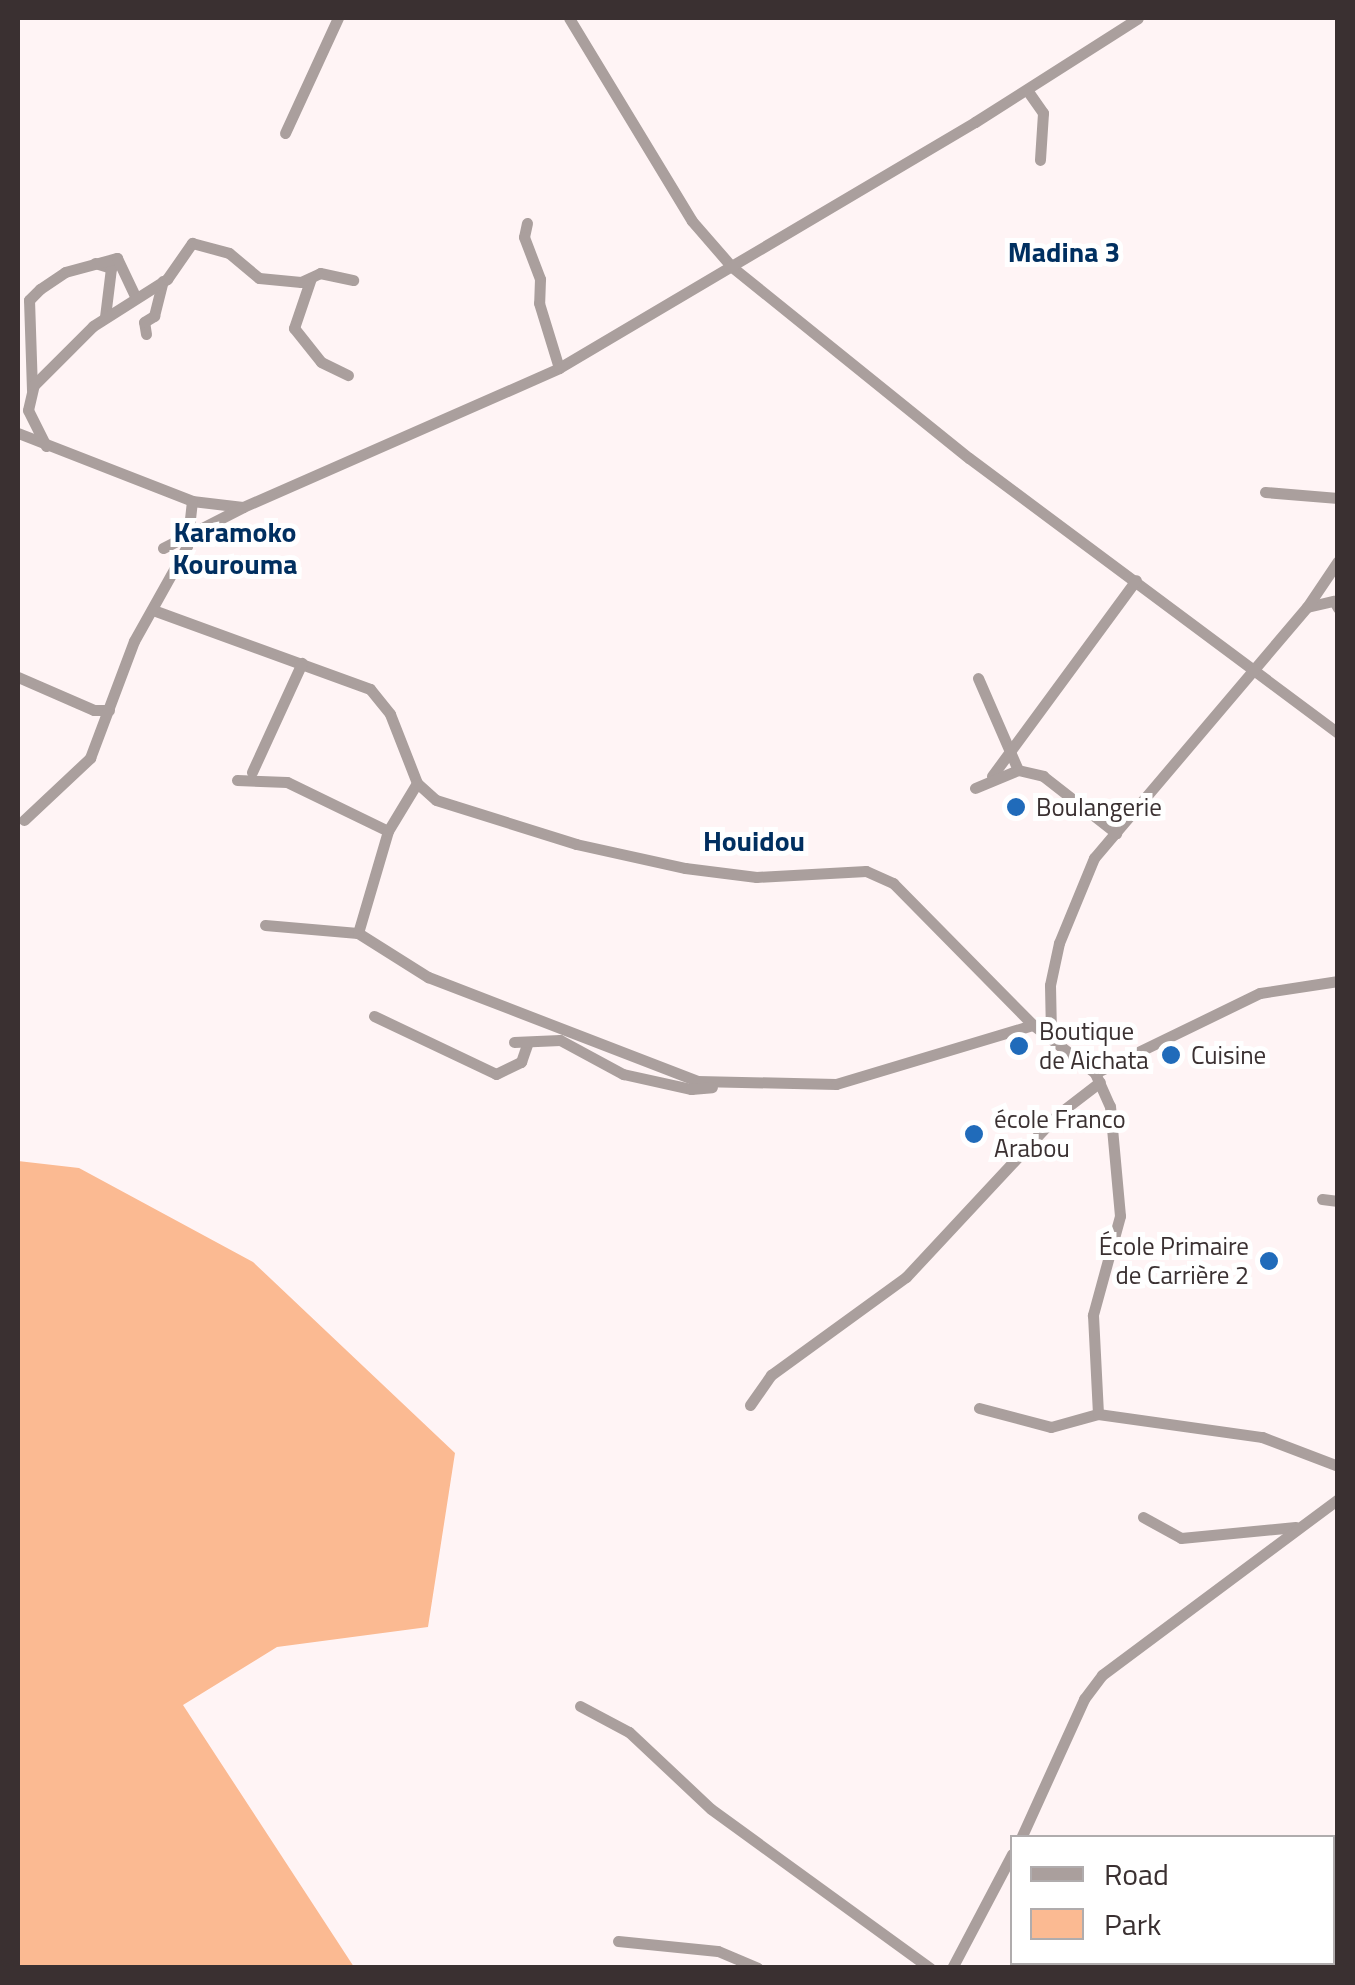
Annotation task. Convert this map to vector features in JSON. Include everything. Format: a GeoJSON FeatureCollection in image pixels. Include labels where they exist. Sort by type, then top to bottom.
{"type":"FeatureCollection","features":[{"type":"Feature","properties":{"kind":"street"},"geometry":{"type":"LineString","coordinates":[[285,133],[338,18]]}},
{"type":"Feature","properties":{"kind":"street"},"geometry":{"type":"LineString","coordinates":[[569,18],[692,220],[732,267],[970,458],[1338,732]]}},
{"type":"Feature","properties":{"kind":"street"},"geometry":{"type":"LineString","coordinates":[[163,548],[244,506],[558,368],[1028,90],[1133,20]]}},
{"type":"Feature","properties":{"kind":"street"},"geometry":{"type":"LineString","coordinates":[[1028,90],[1044,112],[1040,160]]}},
{"type":"Feature","properties":{"kind":"street"},"geometry":{"type":"LineString","coordinates":[[527,223],[524,237],[540,279],[539,303],[558,368]]}},
{"type":"Feature","properties":{"kind":"street"},"geometry":{"type":"LineString","coordinates":[[146,334],[144,322],[154,316],[163,281],[192,243],[229,253],[259,278],[311,278],[320,273],[353,280]]}},
{"type":"Feature","properties":{"kind":"street"},"geometry":{"type":"LineString","coordinates":[[46,446],[28,410],[32,390],[29,300],[54,277],[117,258],[136,296]]}},
{"type":"Feature","properties":{"kind":"street"},"geometry":{"type":"LineString","coordinates":[[94,263],[110,268],[105,317]]}},
{"type":"Feature","properties":{"kind":"street"},"geometry":{"type":"LineString","coordinates":[[311,278],[294,328],[321,362],[348,375]]}},
{"type":"Feature","properties":{"kind":"street"},"geometry":{"type":"LineString","coordinates":[[32,390],[105,317],[163,281]]}},
{"type":"Feature","properties":{"kind":"street"},"geometry":{"type":"LineString","coordinates":[[18,433],[192,500],[244,506]]}},
{"type":"Feature","properties":{"kind":"street"},"geometry":{"type":"LineString","coordinates":[[1265,492],[1338,498]]}},
{"type":"Feature","properties":{"kind":"street"},"geometry":{"type":"LineString","coordinates":[[24,820],[90,758],[188,534],[192,500]]}},
{"type":"Feature","properties":{"kind":"street"},"geometry":{"type":"LineString","coordinates":[[1051,1033],[1050,985],[1075,891],[1116,833],[1252,665],[1307,606],[1338,561]]}},
{"type":"Feature","properties":{"kind":"street"},"geometry":{"type":"LineString","coordinates":[[975,788],[992,776],[1136,580]]}},
{"type":"Feature","properties":{"kind":"street"},"geometry":{"type":"LineString","coordinates":[[1307,606],[1336,603]]}},
{"type":"Feature","properties":{"kind":"street"},"geometry":{"type":"LineString","coordinates":[[153,610],[370,689],[390,714],[416,783],[436,800],[576,844],[685,868],[756,877],[881,875],[1004,988],[1033,1024],[1051,1033],[1098,1077],[1120,1176],[1120,1216],[1093,1315],[1098,1414]]}},
{"type":"Feature","properties":{"kind":"street"},"geometry":{"type":"LineString","coordinates":[[252,772],[302,663]]}},
{"type":"Feature","properties":{"kind":"street"},"geometry":{"type":"LineString","coordinates":[[978,678],[1018,770]]}},
{"type":"Feature","properties":{"kind":"street"},"geometry":{"type":"LineString","coordinates":[[21,681],[94,710],[109,710]]}},
{"type":"Feature","properties":{"kind":"street"},"geometry":{"type":"LineString","coordinates":[[992,776],[1018,770],[1043,776],[1116,833]]}},
{"type":"Feature","properties":{"kind":"street"},"geometry":{"type":"LineString","coordinates":[[238,780],[287,782],[388,830]]}},
{"type":"Feature","properties":{"kind":"street"},"geometry":{"type":"LineString","coordinates":[[358,933],[388,830],[416,783]]}},
{"type":"Feature","properties":{"kind":"street"},"geometry":{"type":"LineString","coordinates":[[265,925],[358,933],[399,962],[516,1014],[608,1042],[686,1077],[731,1084]]}},
{"type":"Feature","properties":{"kind":"street"},"geometry":{"type":"LineString","coordinates":[[750,1406],[771,1375],[906,1277],[1098,1077],[1260,992],[1338,981]]}},
{"type":"Feature","properties":{"kind":"street"},"geometry":{"type":"LineString","coordinates":[[374,1016],[496,1074],[520,1062],[521,1042],[560,1040],[623,1074],[691,1089],[731,1084],[836,1084],[1033,1024]]}},
{"type":"Feature","properties":{"kind":"street"},"geometry":{"type":"LineString","coordinates":[[1322,1199],[1338,1201]]}},
{"type":"Feature","properties":{"kind":"street"},"geometry":{"type":"LineString","coordinates":[[980,1408],[1050,1428],[1098,1414],[1262,1438],[1338,1466]]}},
{"type":"Feature","properties":{"kind":"street"},"geometry":{"type":"LineString","coordinates":[[1022,1835],[1102,1675],[1295,1527],[1338,1499]]}},
{"type":"Feature","properties":{"kind":"street"},"geometry":{"type":"LineString","coordinates":[[1143,1517],[1181,1538],[1295,1527]]}},
{"type":"Feature","properties":{"kind":"street"},"geometry":{"type":"LineString","coordinates":[[580,1706],[629,1732],[711,1809],[930,1968]]}},
{"type":"Feature","properties":{"kind":"street"},"geometry":{"type":"LineString","coordinates":[[952,1968],[1010,1858]]}},
{"type":"Feature","properties":{"kind":"street"},"geometry":{"type":"LineString","coordinates":[[618,1940],[718,1951],[758,1968]]}},
{"type":"Feature","properties":{"kind":"green space"},"geometry":{"type":"Polygon","coordinates":[[[18,1161],[79,1168],[253,1262],[455,1453],[428,1627],[277,1647],[183,1705],[354,1967],[18,1967],[18,1161]]]}},
{"type":"Feature","properties":{"kind":"place","name":"Boulangerie"},"geometry":{"type":"Point","coordinates":[1016,807]}},
{"type":"Feature","properties":{"kind":"place","name":"Boutique de Aichata"},"geometry":{"type":"Point","coordinates":[1019,1046]}},
{"type":"Feature","properties":{"kind":"place","name":"Cuisine"},"geometry":{"type":"Point","coordinates":[1171,1055]}},
{"type":"Feature","properties":{"kind":"place","name":"école Franco Arabou"},"geometry":{"type":"Point","coordinates":[974,1134]}},
{"type":"Feature","properties":{"kind":"place","name":"École Primaire de Carrière 2"},"geometry":{"type":"Point","coordinates":[1269,1261]}},
{"type":"Feature","properties":{"kind":"district","name":"Madina 3"},"geometry":{"type":"Point","coordinates":[1064,252]}},
{"type":"Feature","properties":{"kind":"district","name":"Karamoko Kourouma"},"geometry":{"type":"Point","coordinates":[235,548]}},
{"type":"Feature","properties":{"kind":"district","name":"Houidou"},"geometry":{"type":"Point","coordinates":[754,841]}}]}
